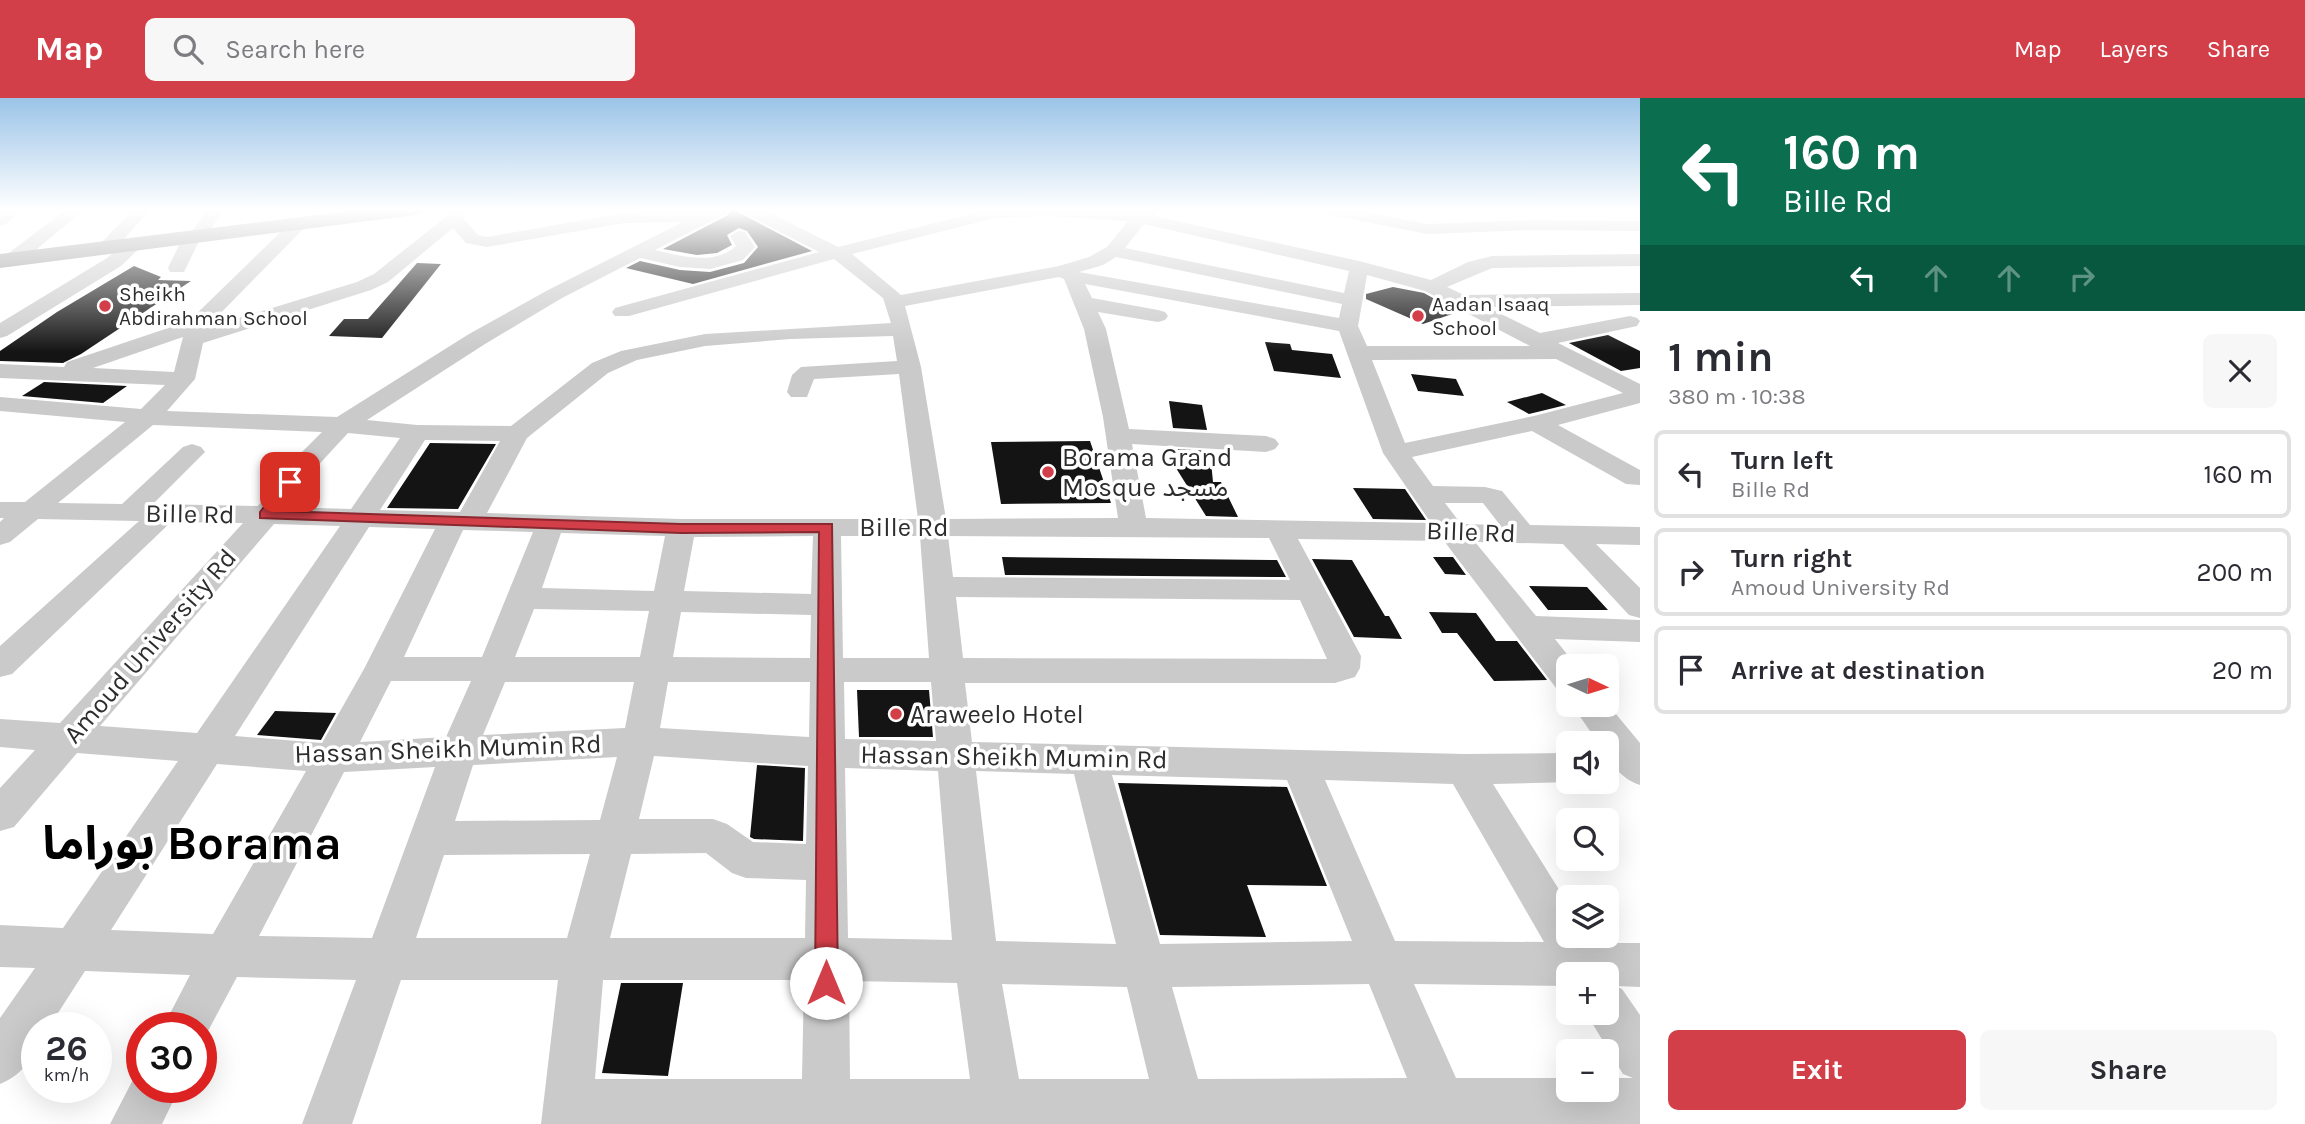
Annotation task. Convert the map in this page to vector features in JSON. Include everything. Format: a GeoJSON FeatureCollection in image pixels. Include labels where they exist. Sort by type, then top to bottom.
{"type":"FeatureCollection","features":[{"type":"Feature","properties":{"kind":"highway"},"geometry":{"type":"LineString","coordinates":[[6,260],[29,257]]}},
{"type":"Feature","properties":{"kind":"street"},"geometry":{"type":"LineString","coordinates":[[0,278],[39,257]]}},
{"type":"Feature","properties":{"kind":"street"},"geometry":{"type":"LineString","coordinates":[[0,332],[120,257]]}},
{"type":"Feature","properties":{"kind":"street"},"geometry":{"type":"LineString","coordinates":[[177,268],[183,257]]}},
{"type":"Feature","properties":{"kind":"street"},"geometry":{"type":"LineString","coordinates":[[0,536],[148,418],[184,379],[194,332],[267,257]]}},
{"type":"Feature","properties":{"kind":"street"},"geometry":{"type":"LineString","coordinates":[[0,395],[47,373],[364,286],[381,278],[406,257]]}},
{"type":"Feature","properties":{"kind":"street","name":"Amoud University Rd"},"geometry":{"type":"LineString","coordinates":[[0,815],[265,515],[303,466],[342,425],[477,339],[555,294],[640,257]]}},
{"type":"Feature","properties":{"kind":"street"},"geometry":{"type":"LineString","coordinates":[[628,264],[721,262],[739,257]]}},
{"type":"Feature","properties":{"kind":"street"},"geometry":{"type":"LineString","coordinates":[[622,312],[830,257]]}},
{"type":"Feature","properties":{"kind":"street"},"geometry":{"type":"LineString","coordinates":[[845,257],[880,285],[895,302],[910,367],[933,526],[976,963],[1001,1114]]}},
{"type":"Feature","properties":{"kind":"street"},"geometry":{"type":"LineString","coordinates":[[895,302],[1066,273],[1103,257]]}},
{"type":"Feature","properties":{"kind":"street"},"geometry":{"type":"LineString","coordinates":[[1142,257],[1351,300]]}},
{"type":"Feature","properties":{"kind":"street"},"geometry":{"type":"LineString","coordinates":[[1317,257],[1432,287],[1563,352],[1640,394]]}},
{"type":"Feature","properties":{"kind":"street"},"geometry":{"type":"LineString","coordinates":[[1451,257],[1475,266]]}},
{"type":"Feature","properties":{"kind":"street"},"geometry":{"type":"LineString","coordinates":[[1571,257],[1635,299]]}},
{"type":"Feature","properties":{"kind":"street"},"geometry":{"type":"LineString","coordinates":[[1432,287],[1475,266],[1510,260],[1640,260]]}},
{"type":"Feature","properties":{"kind":"street"},"geometry":{"type":"LineString","coordinates":[[1359,267],[1348,326],[1396,453],[1451,531],[1556,664]]}},
{"type":"Feature","properties":{"kind":"street"},"geometry":{"type":"LineString","coordinates":[[1066,273],[1095,329],[1133,527]]}},
{"type":"Feature","properties":{"kind":"street"},"geometry":{"type":"LineString","coordinates":[[1066,273],[1348,326]]}},
{"type":"Feature","properties":{"kind":"street"},"geometry":{"type":"LineString","coordinates":[[671,281],[707,289]]}},
{"type":"Feature","properties":{"kind":"street"},"geometry":{"type":"LineString","coordinates":[[1460,301],[1635,299]]}},
{"type":"Feature","properties":{"kind":"street"},"geometry":{"type":"LineString","coordinates":[[1083,303],[1158,316]]}},
{"type":"Feature","properties":{"kind":"street"},"geometry":{"type":"LineString","coordinates":[[1538,340],[1630,322]]}},
{"type":"Feature","properties":{"kind":"street"},"geometry":{"type":"LineString","coordinates":[[194,1012],[461,521],[517,434],[600,368],[630,355],[725,339],[903,329]]}},
{"type":"Feature","properties":{"kind":"street"},"geometry":{"type":"LineString","coordinates":[[1359,353],[1563,352]]}},
{"type":"Feature","properties":{"kind":"street"},"geometry":{"type":"LineString","coordinates":[[799,392],[803,375],[809,372],[910,367]]}},
{"type":"Feature","properties":{"kind":"street"},"geometry":{"type":"LineString","coordinates":[[0,371],[184,379]]}},
{"type":"Feature","properties":{"kind":"street"},"geometry":{"type":"LineString","coordinates":[[1613,379],[1640,372]]}},
{"type":"Feature","properties":{"kind":"street"},"geometry":{"type":"LineString","coordinates":[[1396,453],[1536,423],[1640,394]]}},
{"type":"Feature","properties":{"kind":"street"},"geometry":{"type":"LineString","coordinates":[[0,404],[148,418],[342,425],[417,432],[517,434]]}},
{"type":"Feature","properties":{"kind":"street"},"geometry":{"type":"LineString","coordinates":[[1536,423],[1635,478]]}},
{"type":"Feature","properties":{"kind":"street"},"geometry":{"type":"LineString","coordinates":[[0,1060],[417,432]]}},
{"type":"Feature","properties":{"kind":"street"},"geometry":{"type":"LineString","coordinates":[[1117,436],[1266,444]]}},
{"type":"Feature","properties":{"kind":"street"},"geometry":{"type":"LineString","coordinates":[[130,513],[192,452]]}},
{"type":"Feature","properties":{"kind":"street"},"geometry":{"type":"LineString","coordinates":[[1423,494],[1485,495],[1492,498],[1522,534]]}},
{"type":"Feature","properties":{"kind":"street","name":"Bille Rd"},"geometry":{"type":"LineString","coordinates":[[0,510],[681,528],[1133,527],[1640,536]]}},
{"type":"Feature","properties":{"kind":"street"},"geometry":{"type":"LineString","coordinates":[[0,665],[163,514]]}},
{"type":"Feature","properties":{"kind":"street"},"geometry":{"type":"LineString","coordinates":[[327,1124],[459,750],[523,598],[550,524]]}},
{"type":"Feature","properties":{"kind":"street"},"geometry":{"type":"LineString","coordinates":[[681,528],[669,602],[640,741],[583,960],[566,1114],[1447,1114],[1640,1103]]}},
{"type":"Feature","properties":{"kind":"street"},"geometry":{"type":"LineString","coordinates":[[826,1114],[827,528]]}},
{"type":"Feature","properties":{"kind":"street"},"geometry":{"type":"LineString","coordinates":[[381,669],[826,667],[948,671],[1335,671],[1343,668],[1344,656],[1279,529]]}},
{"type":"Feature","properties":{"kind":"street"},"geometry":{"type":"LineString","coordinates":[[1570,534],[1640,607]]}},
{"type":"Feature","properties":{"kind":"street"},"geometry":{"type":"LineString","coordinates":[[939,587],[1310,590]]}},
{"type":"Feature","properties":{"kind":"street"},"geometry":{"type":"LineString","coordinates":[[523,598],[827,606]]}},
{"type":"Feature","properties":{"kind":"street"},"geometry":{"type":"LineString","coordinates":[[1527,627],[1640,631]]}},
{"type":"Feature","properties":{"kind":"street"},"geometry":{"type":"LineString","coordinates":[[1598,718],[1631,769]]}},
{"type":"Feature","properties":{"kind":"street","name":"Hassan Sheikh Mumin Rd"},"geometry":{"type":"LineString","coordinates":[[0,733],[332,758],[640,741],[826,753],[1464,769],[1556,768]]}},
{"type":"Feature","properties":{"kind":"street"},"geometry":{"type":"LineString","coordinates":[[1089,758],[1183,1114]]}},
{"type":"Feature","properties":{"kind":"street"},"geometry":{"type":"LineString","coordinates":[[1299,764],[1447,1114]]}},
{"type":"Feature","properties":{"kind":"street"},"geometry":{"type":"LineString","coordinates":[[1464,769],[1579,962]]}},
{"type":"Feature","properties":{"kind":"street"},"geometry":{"type":"LineString","coordinates":[[430,838],[713,836],[746,860],[826,863]]}},
{"type":"Feature","properties":{"kind":"street"},"geometry":{"type":"LineString","coordinates":[[0,946],[223,957],[826,959],[1144,967],[1382,962],[1556,969]]}},
{"type":"Feature","properties":{"kind":"street"},"geometry":{"type":"LineString","coordinates":[[1619,967],[1640,965]]}},
{"type":"Feature","properties":{"kind":"street"},"geometry":{"type":"LineString","coordinates":[[1619,1025],[1640,1057]]}},
{"type":"Feature","properties":{"kind":"street"},"geometry":{"type":"LineString","coordinates":[[135,1124],[146,1103]]}},
{"type":"Feature","properties":{"kind":"building"},"geometry":{"type":"Polygon","coordinates":[[[749,257],[791,257],[693,284],[626,268],[640,261],[680,270],[710,272],[744,263],[749,257]]]}},
{"type":"Feature","properties":{"kind":"building"},"geometry":{"type":"Polygon","coordinates":[[[417,263],[441,264],[382,338],[329,336],[344,319],[368,319],[417,263]]]}},
{"type":"Feature","properties":{"kind":"building","name":"Sheikh Abdirahman School"},"geometry":{"type":"Polygon","coordinates":[[[134,266],[161,277],[158,280],[191,281],[81,354],[63,363],[0,361],[0,351],[57,312],[134,266]]]}},
{"type":"Feature","properties":{"kind":"building"},"geometry":{"type":"Polygon","coordinates":[[[1393,287],[1424,293],[1458,312],[1423,324],[1366,299],[1366,294],[1393,287]]]}},
{"type":"Feature","properties":{"kind":"building"},"geometry":{"type":"Polygon","coordinates":[[[1608,335],[1640,351],[1640,368],[1621,371],[1569,343],[1608,335]]]}},
{"type":"Feature","properties":{"kind":"building"},"geometry":{"type":"Polygon","coordinates":[[[1265,342],[1290,344],[1292,350],[1332,354],[1341,378],[1274,371],[1265,342]]]}},
{"type":"Feature","properties":{"kind":"building"},"geometry":{"type":"Polygon","coordinates":[[[1411,374],[1456,379],[1464,396],[1418,391],[1411,374]]]}},
{"type":"Feature","properties":{"kind":"building"},"geometry":{"type":"Polygon","coordinates":[[[44,382],[127,386],[103,403],[22,396],[44,382]]]}},
{"type":"Feature","properties":{"kind":"building"},"geometry":{"type":"Polygon","coordinates":[[[1542,393],[1566,405],[1529,414],[1507,402],[1542,393]]]}},
{"type":"Feature","properties":{"kind":"building"},"geometry":{"type":"Polygon","coordinates":[[[1169,401],[1202,405],[1207,430],[1173,428],[1169,401]]]}},
{"type":"Feature","properties":{"kind":"building","name":"Borama Grand Mosque مسجد"},"geometry":{"type":"Polygon","coordinates":[[[1090,441],[1111,503],[1001,504],[991,442],[1090,441]]]}},
{"type":"Feature","properties":{"kind":"building"},"geometry":{"type":"Polygon","coordinates":[[[430,443],[496,444],[458,509],[387,508],[430,443]]]}},
{"type":"Feature","properties":{"kind":"building"},"geometry":{"type":"Polygon","coordinates":[[[1175,449],[1210,451],[1213,482],[1221,482],[1238,517],[1206,516],[1176,468],[1175,449]]]}},
{"type":"Feature","properties":{"kind":"building"},"geometry":{"type":"Polygon","coordinates":[[[1353,488],[1405,489],[1426,520],[1373,519],[1353,488]]]}},
{"type":"Feature","properties":{"kind":"building"},"geometry":{"type":"Polygon","coordinates":[[[1002,557],[1277,560],[1286,577],[1005,575],[1002,557]]]}},
{"type":"Feature","properties":{"kind":"building"},"geometry":{"type":"Polygon","coordinates":[[[1433,557],[1453,557],[1466,575],[1445,574],[1433,557]]]}},
{"type":"Feature","properties":{"kind":"building"},"geometry":{"type":"Polygon","coordinates":[[[1312,559],[1352,560],[1402,639],[1354,637],[1312,559]]]}},
{"type":"Feature","properties":{"kind":"building"},"geometry":{"type":"Polygon","coordinates":[[[1529,586],[1587,587],[1608,610],[1548,610],[1529,586]]]}},
{"type":"Feature","properties":{"kind":"building"},"geometry":{"type":"Polygon","coordinates":[[[1429,612],[1476,613],[1496,641],[1517,641],[1547,680],[1494,681],[1457,633],[1442,633],[1429,612]]]}},
{"type":"Feature","properties":{"kind":"building","name":"Araweelo Hotel"},"geometry":{"type":"Polygon","coordinates":[[[857,690],[929,690],[933,737],[859,737],[857,690]]]}},
{"type":"Feature","properties":{"kind":"building"},"geometry":{"type":"Polygon","coordinates":[[[275,711],[336,713],[321,740],[257,735],[275,711]]]}},
{"type":"Feature","properties":{"kind":"building"},"geometry":{"type":"Polygon","coordinates":[[[757,765],[805,768],[803,841],[750,837],[757,765]]]}},
{"type":"Feature","properties":{"kind":"building"},"geometry":{"type":"Polygon","coordinates":[[[1118,783],[1287,787],[1327,886],[1247,885],[1266,937],[1160,935],[1118,783]]]}},
{"type":"Feature","properties":{"kind":"building"},"geometry":{"type":"Polygon","coordinates":[[[621,983],[683,983],[668,1076],[602,1073],[621,983]]]}},
{"type":"Feature","properties":{"kind":"place","name":"Sheikh Abdirahman School"},"geometry":{"type":"Point","coordinates":[105,306]}},
{"type":"Feature","properties":{"kind":"place","name":"Aadan Isaaq School"},"geometry":{"type":"Point","coordinates":[1418,316]}},
{"type":"Feature","properties":{"kind":"place","name":"Borama Grand Mosque مسجد"},"geometry":{"type":"Point","coordinates":[1048,472]}},
{"type":"Feature","properties":{"kind":"place","name":"Araweelo Hotel"},"geometry":{"type":"Point","coordinates":[896,714]}},
{"type":"Feature","properties":{"kind":"district","name":"بوراما Borama"},"geometry":{"type":"Point","coordinates":[192,843]}},
{"type":"Feature","properties":{"kind":"route"},"geometry":{"type":"LineString","coordinates":[[290,482],[265,515],[681,528],[827,528],[826,983]]}}]}
